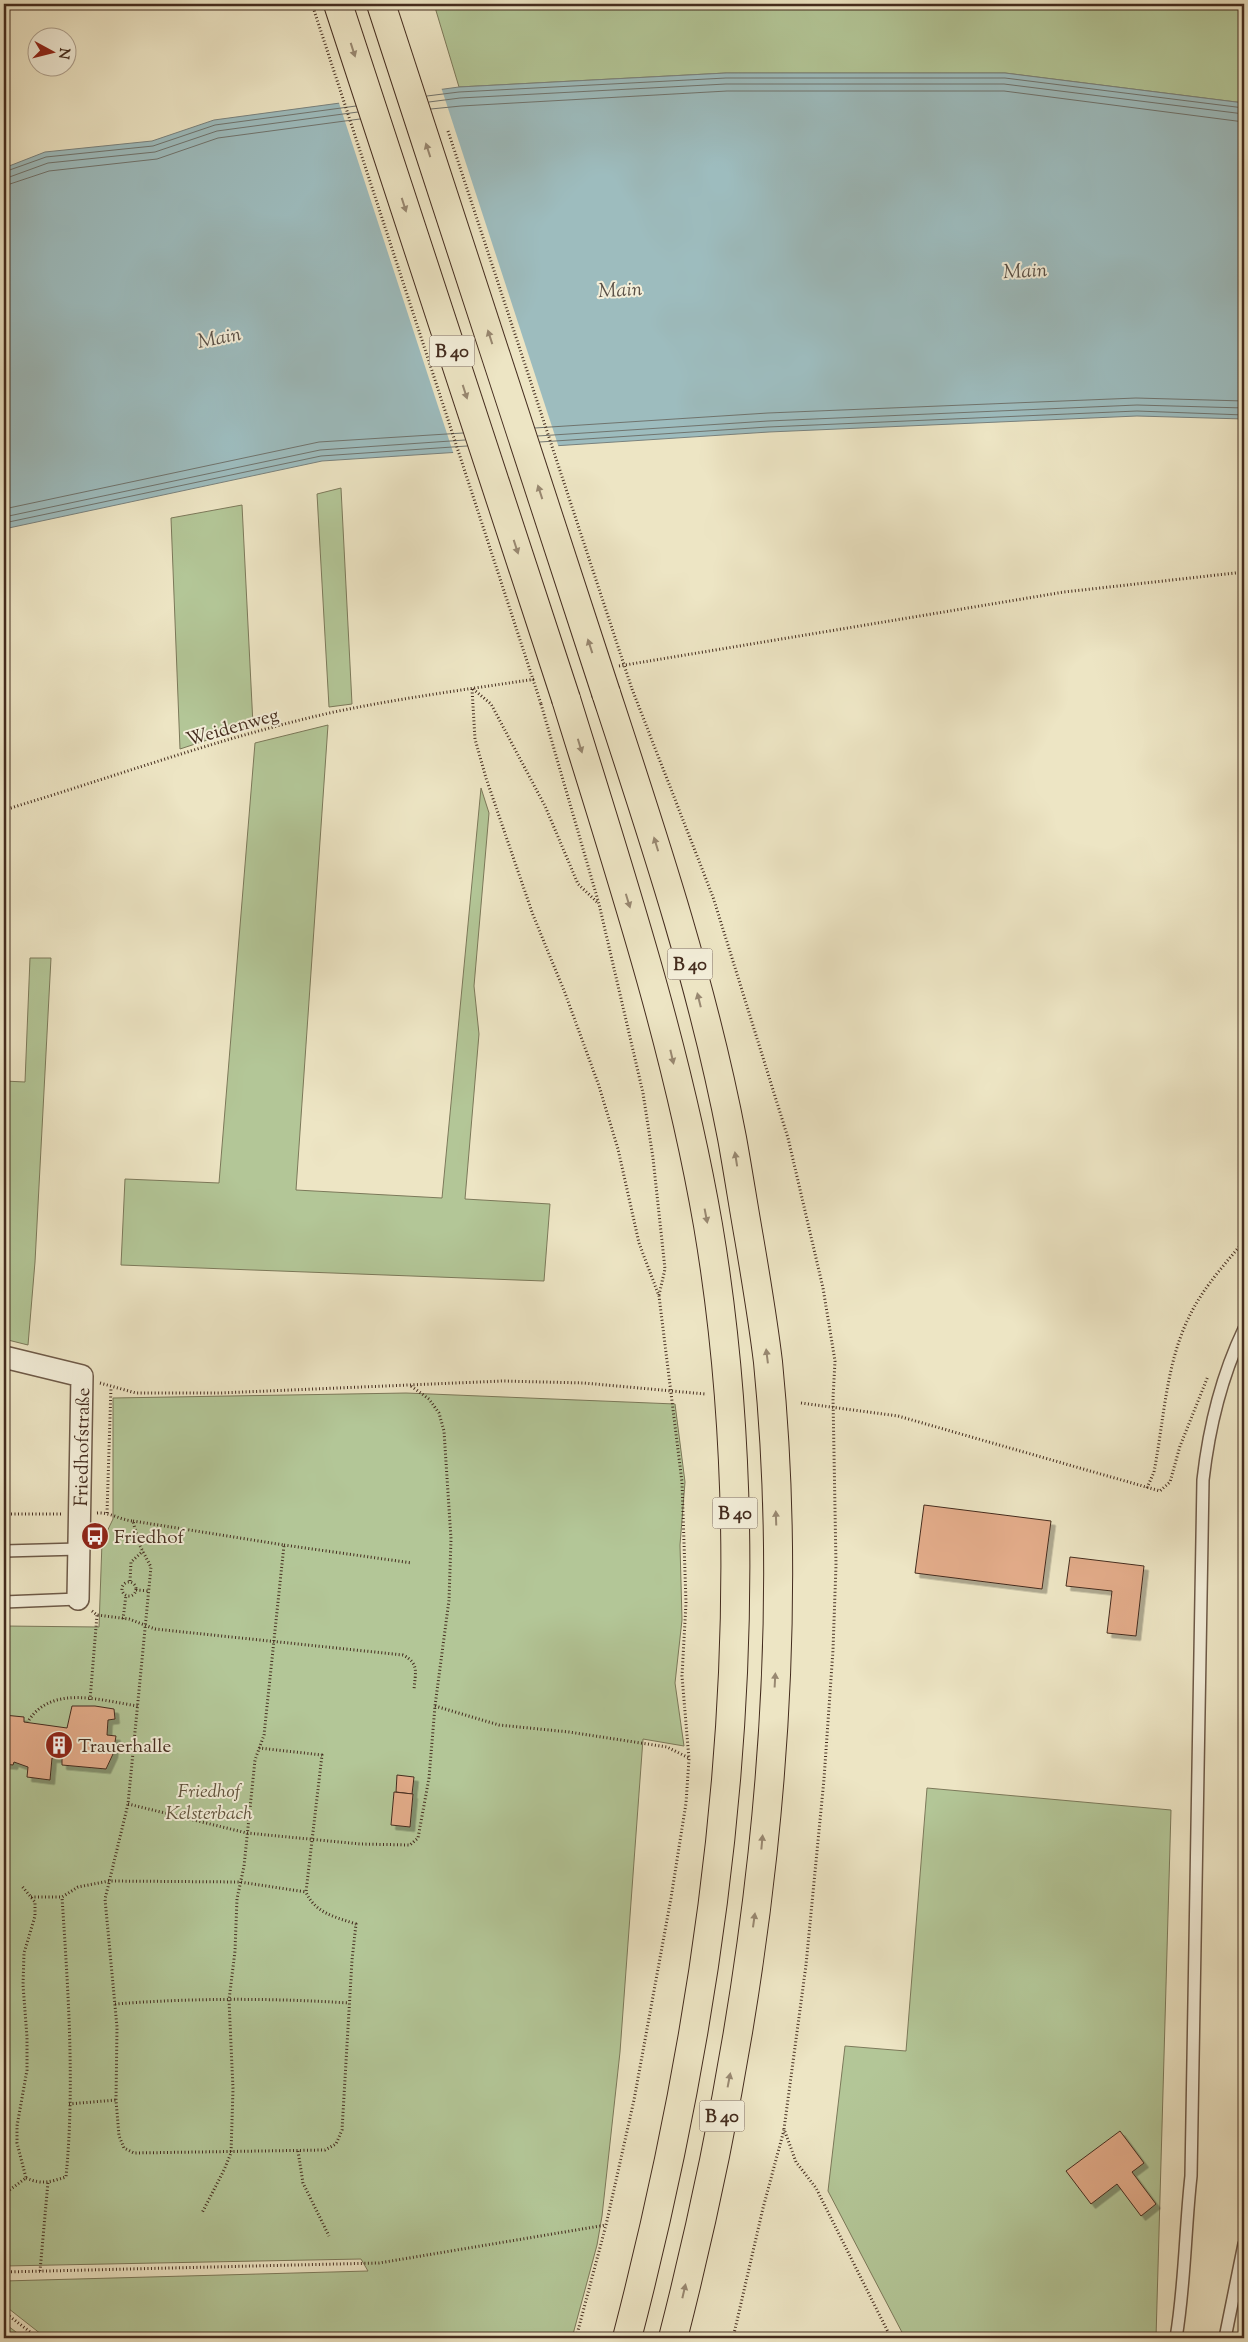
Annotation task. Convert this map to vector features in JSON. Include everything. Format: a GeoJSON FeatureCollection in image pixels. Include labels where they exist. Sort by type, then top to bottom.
{"type":"FeatureCollection","features":[{"type":"Feature","properties":{"kind":"highway","name":"B 40"},"geometry":{"type":"LineString","coordinates":[[338,4],[553,701],[652,980],[685,1110],[708,1226],[717,1288],[734,1467],[736,1579],[733,1677],[726,1778],[714,1886],[679,2110],[627,2338]]}},
{"type":"Feature","properties":{"kind":"highway","name":"B 40"},"geometry":{"type":"LineString","coordinates":[[381,4],[608,680],[688,954],[732,1136],[768,1362],[775,1464],[778,1562],[777,1649],[772,1734],[758,1891],[735,2051],[708,2189],[673,2338]]}},
{"type":"Feature","properties":{"kind":"street","name":"Friedhofstraße"},"geometry":{"type":"LineString","coordinates":[[4,1356],[82,1376],[78,1599]]}},
{"type":"Feature","properties":{"kind":"lane"},"geometry":{"type":"LineString","coordinates":[[1176,2338],[1186,2260],[1186,2219],[1191,2176],[1204,1480],[1207,1448],[1220,1388],[1244,1329]]}},
{"type":"Feature","properties":{"kind":"lane"},"geometry":{"type":"LineString","coordinates":[[4,1551],[79,1549]]}},
{"type":"Feature","properties":{"kind":"lane"},"geometry":{"type":"LineString","coordinates":[[4,1602],[78,1599]]}},
{"type":"Feature","properties":{"kind":"lane"},"geometry":{"type":"LineString","coordinates":[[1225,2338],[1244,2244]]}},
{"type":"Feature","properties":{"kind":"path"},"geometry":{"type":"LineString","coordinates":[[312,4],[553,701],[643,1093],[653,1158],[665,1269],[659,1296]]}},
{"type":"Feature","properties":{"kind":"path"},"geometry":{"type":"LineString","coordinates":[[447,126],[632,689],[713,897],[788,1138],[808,1217],[834,1361],[836,1565],[833,1660],[824,1779],[806,1965],[797,2044],[784,2129],[763,2208],[734,2338]]}},
{"type":"Feature","properties":{"kind":"path"},"geometry":{"type":"LineString","coordinates":[[608,680],[1064,592],[1244,572]]}},
{"type":"Feature","properties":{"kind":"path","name":"Weidenweg"},"geometry":{"type":"LineString","coordinates":[[4,810],[151,763],[334,712],[544,678]]}},
{"type":"Feature","properties":{"kind":"path"},"geometry":{"type":"LineString","coordinates":[[472,689],[491,704],[545,806],[578,884],[599,904]]}},
{"type":"Feature","properties":{"kind":"path"},"geometry":{"type":"LineString","coordinates":[[472,689],[474,739],[486,778],[533,915],[565,993],[599,1086],[618,1149],[639,1242],[659,1296],[665,1336],[669,1390],[682,1482],[686,1603],[682,1676],[689,1759],[686,1803],[671,1898],[634,2100],[606,2225],[576,2338]]}},
{"type":"Feature","properties":{"kind":"path"},"geometry":{"type":"LineString","coordinates":[[1147,1488],[1154,1472],[1178,1342],[1190,1315],[1201,1297],[1244,1241]]}},
{"type":"Feature","properties":{"kind":"path"},"geometry":{"type":"LineString","coordinates":[[802,1403],[898,1416],[1160,1491],[1170,1482],[1180,1446],[1210,1371]]}},
{"type":"Feature","properties":{"kind":"path"},"geometry":{"type":"LineString","coordinates":[[82,1376],[111,1387],[136,1393],[411,1386],[503,1381],[669,1390],[704,1394]]}},
{"type":"Feature","properties":{"kind":"path"},"geometry":{"type":"LineString","coordinates":[[128,1804],[247,1833],[360,1844],[410,1845],[418,1838],[429,1778],[451,1564],[445,1441],[439,1413],[429,1399],[411,1386]]}},
{"type":"Feature","properties":{"kind":"path"},"geometry":{"type":"LineString","coordinates":[[111,1387],[107,1513],[122,1520],[412,1564]]}},
{"type":"Feature","properties":{"kind":"path"},"geometry":{"type":"LineString","coordinates":[[4,1514],[80,1514]]}},
{"type":"Feature","properties":{"kind":"path"},"geometry":{"type":"LineString","coordinates":[[133,1521],[143,1551],[151,1567],[128,1804],[105,1899],[117,2027],[116,2100],[119,2136],[124,2148],[134,2153],[326,2150],[336,2144],[342,2130],[349,2003],[356,1924],[325,1914],[311,1902],[306,1892],[322,1755],[259,1748]]}},
{"type":"Feature","properties":{"kind":"path"},"geometry":{"type":"LineString","coordinates":[[202,2213],[224,2170],[230,2153],[233,2089],[229,2000],[235,1952],[237,1899],[255,1760],[264,1735],[284,1545]]}},
{"type":"Feature","properties":{"kind":"path"},"geometry":{"type":"LineString","coordinates":[[130,1581],[131,1562],[143,1551]]}},
{"type":"Feature","properties":{"kind":"path"},"geometry":{"type":"LineString","coordinates":[[126,1595],[132,1595],[136,1590],[135,1584],[130,1581]]}},
{"type":"Feature","properties":{"kind":"path"},"geometry":{"type":"LineString","coordinates":[[123,1619],[126,1595],[122,1586],[130,1581]]}},
{"type":"Feature","properties":{"kind":"path"},"geometry":{"type":"LineString","coordinates":[[136,1590],[149,1591]]}},
{"type":"Feature","properties":{"kind":"path"},"geometry":{"type":"LineString","coordinates":[[90,1700],[97,1615],[146,1624],[155,1629],[403,1655],[411,1659],[416,1666],[414,1690]]}},
{"type":"Feature","properties":{"kind":"path"},"geometry":{"type":"LineString","coordinates":[[29,1720],[42,1704],[56,1698],[74,1697],[138,1706]]}},
{"type":"Feature","properties":{"kind":"path"},"geometry":{"type":"LineString","coordinates":[[435,1706],[499,1725],[569,1732],[667,1747],[689,1759]]}},
{"type":"Feature","properties":{"kind":"path"},"geometry":{"type":"LineString","coordinates":[[31,1897],[62,1897],[78,1887],[110,1880],[240,1882],[306,1892]]}},
{"type":"Feature","properties":{"kind":"path"},"geometry":{"type":"LineString","coordinates":[[21,1885],[35,1902],[35,1916],[24,1953],[22,1986],[27,2037],[27,2070],[17,2134],[17,2143],[26,2178]]}},
{"type":"Feature","properties":{"kind":"path"},"geometry":{"type":"LineString","coordinates":[[26,2178],[37,2183],[48,2182],[66,2176],[69,2143],[69,2013],[62,1897]]}},
{"type":"Feature","properties":{"kind":"path"},"geometry":{"type":"LineString","coordinates":[[115,2004],[172,1999],[229,2000],[268,1998],[349,2003]]}},
{"type":"Feature","properties":{"kind":"path"},"geometry":{"type":"LineString","coordinates":[[69,2104],[116,2100]]}},
{"type":"Feature","properties":{"kind":"path"},"geometry":{"type":"LineString","coordinates":[[784,2129],[796,2162],[816,2188],[891,2338]]}},
{"type":"Feature","properties":{"kind":"path"},"geometry":{"type":"LineString","coordinates":[[298,2151],[303,2183],[329,2236]]}},
{"type":"Feature","properties":{"kind":"path"},"geometry":{"type":"LineString","coordinates":[[4,2194],[26,2178]]}},
{"type":"Feature","properties":{"kind":"path"},"geometry":{"type":"LineString","coordinates":[[40,2272],[48,2182]]}},
{"type":"Feature","properties":{"kind":"path"},"geometry":{"type":"LineString","coordinates":[[4,2272],[379,2263],[606,2225]]}},
{"type":"Feature","properties":{"kind":"path"},"geometry":{"type":"LineString","coordinates":[[4,2312],[38,2338]]}},
{"type":"Feature","properties":{"kind":"green space"},"geometry":{"type":"Polygon","coordinates":[[[434,4],[1244,4],[1244,103],[1005,73],[726,73],[459,87],[434,4]]]}},
{"type":"Feature","properties":{"kind":"green space"},"geometry":{"type":"Polygon","coordinates":[[[341,488],[352,704],[329,707],[317,494],[341,488]]]}},
{"type":"Feature","properties":{"kind":"green space"},"geometry":{"type":"Polygon","coordinates":[[[242,505],[253,725],[180,749],[171,518],[242,505]]]}},
{"type":"Feature","properties":{"kind":"green space"},"geometry":{"type":"Polygon","coordinates":[[[328,725],[296,1190],[442,1198],[481,788],[489,813],[474,986],[479,1034],[465,1199],[550,1204],[544,1281],[121,1265],[125,1179],[219,1183],[255,743],[328,725]]]}},
{"type":"Feature","properties":{"kind":"green space"},"geometry":{"type":"Polygon","coordinates":[[[30,958],[51,958],[35,1262],[28,1345],[4,1339],[4,1081],[25,1082],[30,958]]]}},
{"type":"Feature","properties":{"kind":"green space","name":"Friedhof Kelsterbach"},"geometry":{"type":"Polygon","coordinates":[[[406,1393],[675,1404],[685,1482],[680,1545],[682,1620],[675,1683],[684,1746],[643,1739],[620,2052],[602,2216],[597,2245],[572,2338],[46,2338],[4,2305],[4,2281],[368,2271],[361,2259],[4,2266],[4,1626],[99,1627],[102,1542],[113,1519],[113,1398],[406,1393]]]}},
{"type":"Feature","properties":{"kind":"green space"},"geometry":{"type":"Polygon","coordinates":[[[927,1788],[1171,1810],[1156,2338],[905,2338],[828,2191],[845,2046],[906,2051],[927,1788]]]}},
{"type":"Feature","properties":{"kind":"green space"},"geometry":{"type":"Polygon","coordinates":[[[4,2323],[24,2338],[4,2338],[4,2323]]]}},
{"type":"Feature","properties":{"kind":"water","name":"Main"},"geometry":{"type":"Polygon","coordinates":[[[726,73],[1005,73],[1244,103],[1244,419],[1137,416],[769,432],[322,461],[4,529],[4,168],[45,152],[152,141],[214,120],[459,87],[726,73]]]}},
{"type":"Feature","properties":{"kind":"pier"},"geometry":{"type":"Polygon","coordinates":[[[441,87],[559,448],[454,455],[338,100],[441,87]]]}},
{"type":"Feature","properties":{"kind":"building"},"geometry":{"type":"Polygon","coordinates":[[[924,1505],[1051,1521],[1042,1589],[915,1573],[924,1505]]]}},
{"type":"Feature","properties":{"kind":"building"},"geometry":{"type":"Polygon","coordinates":[[[1070,1557],[1144,1566],[1136,1636],[1107,1633],[1112,1591],[1066,1586],[1070,1557]]]}},
{"type":"Feature","properties":{"kind":"building","name":"Trauerhalle"},"geometry":{"type":"Polygon","coordinates":[[[72,1706],[95,1706],[114,1709],[115,1719],[108,1720],[107,1735],[116,1736],[113,1754],[106,1769],[62,1765],[62,1758],[52,1758],[50,1780],[27,1777],[28,1767],[14,1762],[13,1765],[4,1764],[4,1715],[24,1717],[24,1722],[67,1728],[72,1706]]]}},
{"type":"Feature","properties":{"kind":"building"},"geometry":{"type":"Polygon","coordinates":[[[397,1775],[414,1777],[412,1794],[396,1792],[397,1775]]]}},
{"type":"Feature","properties":{"kind":"building"},"geometry":{"type":"Polygon","coordinates":[[[394,1792],[413,1794],[410,1827],[391,1825],[394,1792]]]}},
{"type":"Feature","properties":{"kind":"building"},"geometry":{"type":"Polygon","coordinates":[[[1120,2131],[1144,2163],[1132,2172],[1156,2204],[1141,2216],[1117,2184],[1091,2204],[1066,2171],[1120,2131]]]}},
{"type":"Feature","properties":{"kind":"place","name":"Friedhof"},"geometry":{"type":"Point","coordinates":[95,1536]}},
{"type":"Feature","properties":{"kind":"place","name":"Trauerhalle"},"geometry":{"type":"Point","coordinates":[59,1745]}}]}
